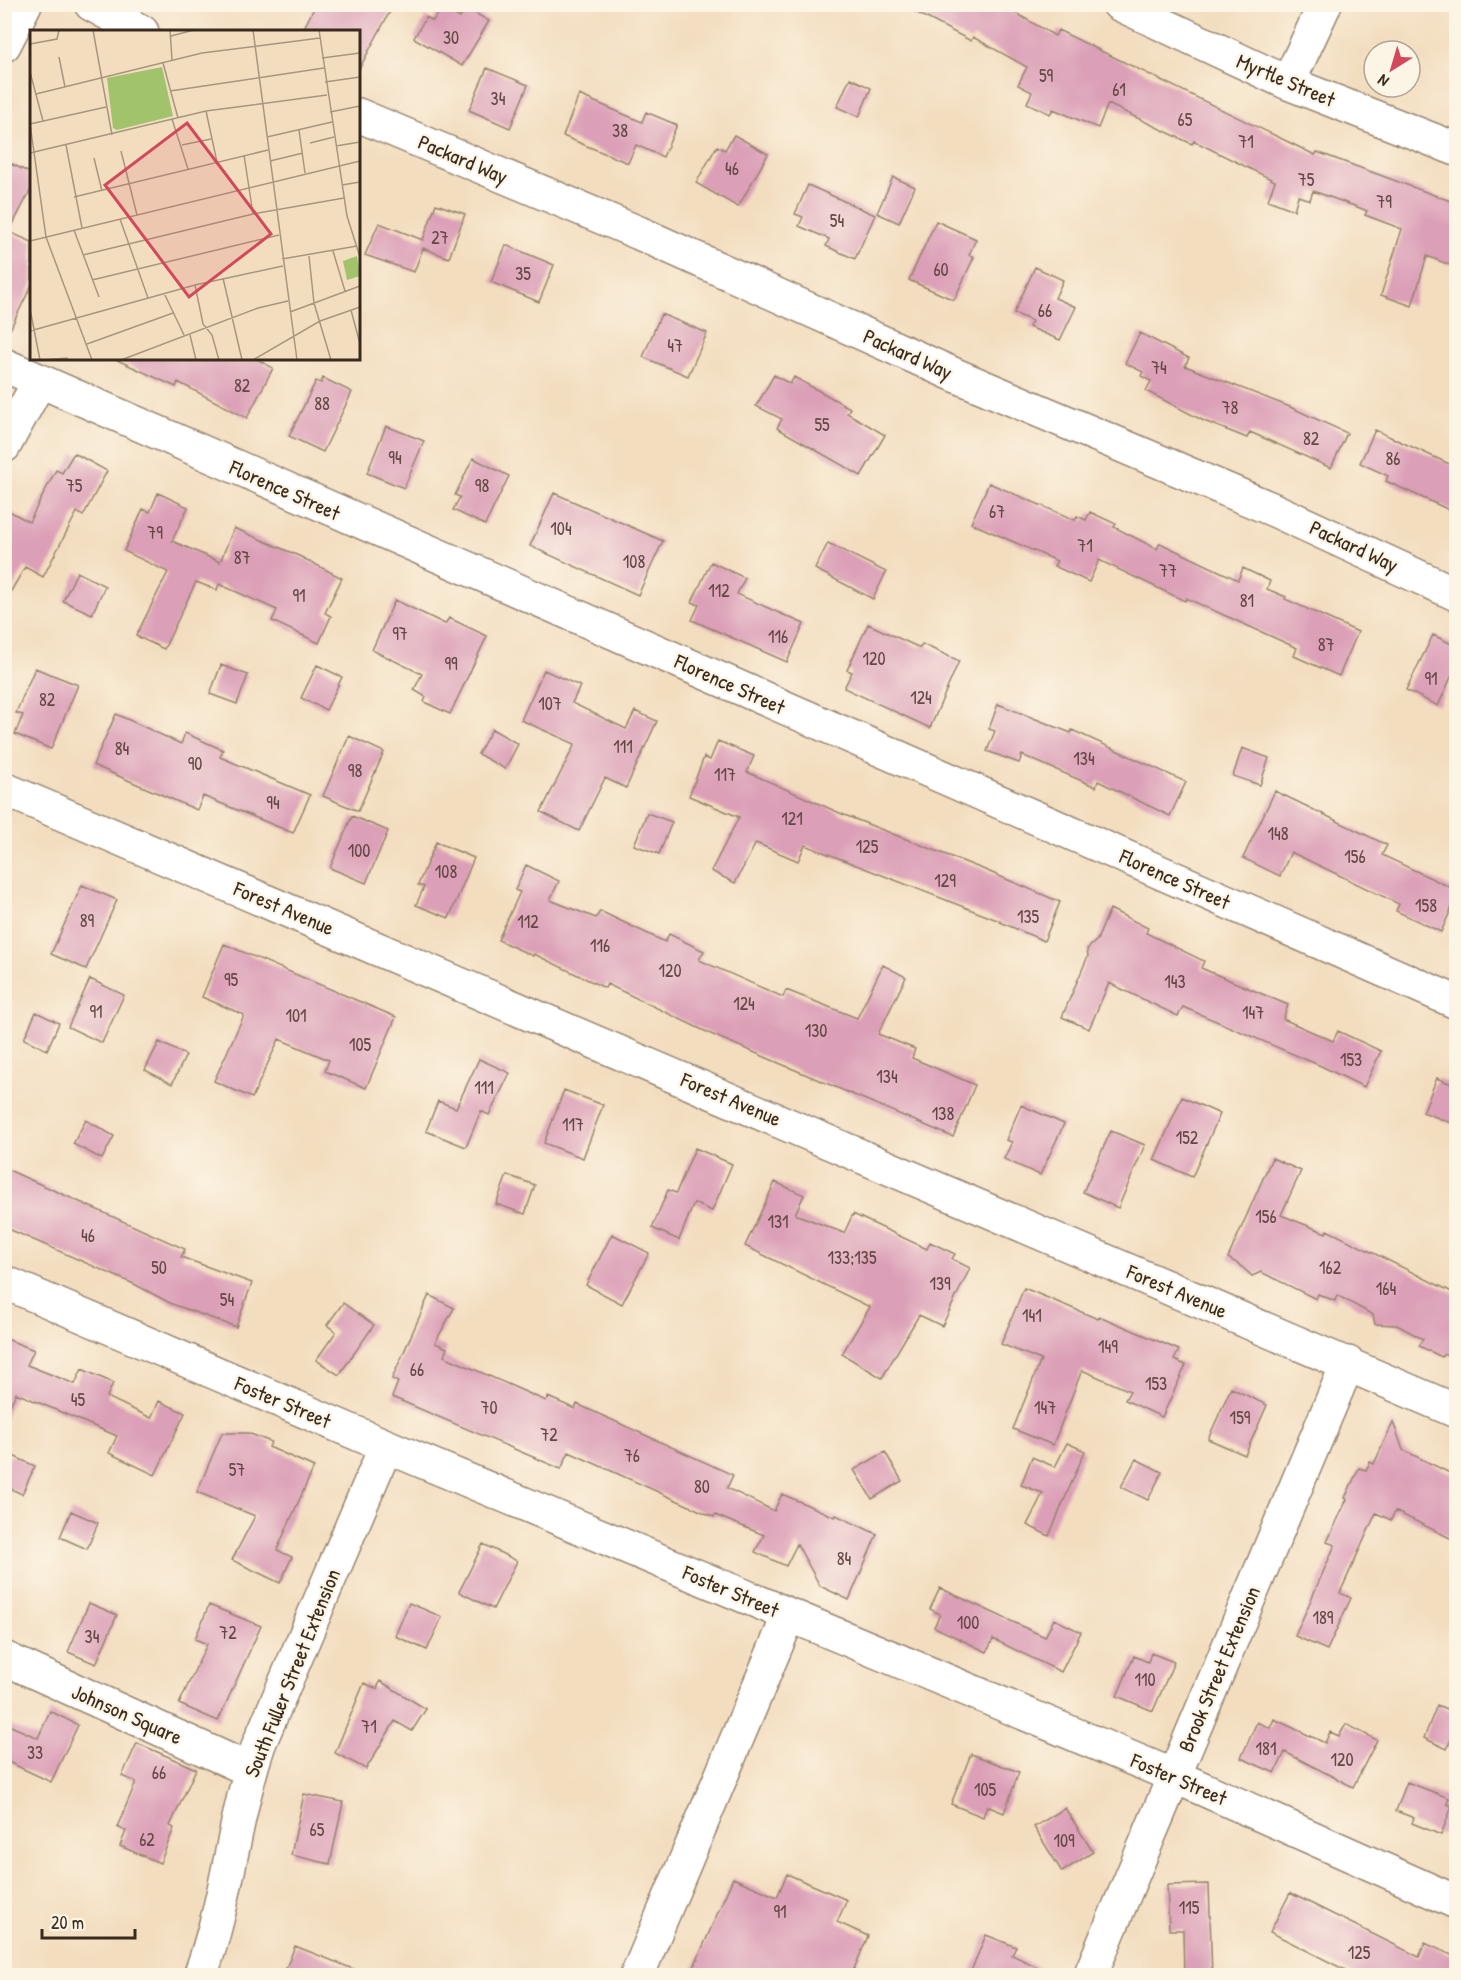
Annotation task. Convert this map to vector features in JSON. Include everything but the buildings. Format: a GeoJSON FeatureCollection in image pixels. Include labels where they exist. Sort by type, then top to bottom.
{"type":"FeatureCollection","features":[{"type":"Feature","properties":{"kind":"street"},"geometry":{"type":"LineString","coordinates":[[4,45],[25,4]]}},
{"type":"Feature","properties":{"kind":"street"},"geometry":{"type":"LineString","coordinates":[[91,4],[138,30]]}},
{"type":"Feature","properties":{"kind":"street","name":"Myrtle Street"},"geometry":{"type":"LineString","coordinates":[[1119,4],[1288,83],[1456,149]]}},
{"type":"Feature","properties":{"kind":"street"},"geometry":{"type":"LineString","coordinates":[[1288,83],[1325,4]]}},
{"type":"Feature","properties":{"kind":"street","name":"Packard Way"},"geometry":{"type":"LineString","coordinates":[[360,116],[639,233],[955,375],[1274,510],[1456,594]]}},
{"type":"Feature","properties":{"kind":"street","name":"Florence Street"},"geometry":{"type":"LineString","coordinates":[[4,365],[1456,1002]]}},
{"type":"Feature","properties":{"kind":"street"},"geometry":{"type":"LineString","coordinates":[[4,446],[39,382]]}},
{"type":"Feature","properties":{"kind":"street","name":"Forest Avenue"},"geometry":{"type":"LineString","coordinates":[[4,789],[1456,1411]]}},
{"type":"Feature","properties":{"kind":"street","name":"Foster Street"},"geometry":{"type":"LineString","coordinates":[[4,1282],[386,1446],[1174,1776],[1456,1902]]}},
{"type":"Feature","properties":{"kind":"street","name":"Brook Street Extension"},"geometry":{"type":"LineString","coordinates":[[1090,1976],[1347,1363]]}},
{"type":"Feature","properties":{"kind":"street","name":"South Fuller Street Extension"},"geometry":{"type":"LineString","coordinates":[[200,1976],[217,1925],[250,1770],[268,1719],[386,1446]]}},
{"type":"Feature","properties":{"kind":"street"},"geometry":{"type":"LineString","coordinates":[[637,1976],[789,1615]]}},
{"type":"Feature","properties":{"kind":"street","name":"Johnson Square"},"geometry":{"type":"LineString","coordinates":[[4,1658],[250,1770]]}}]}
